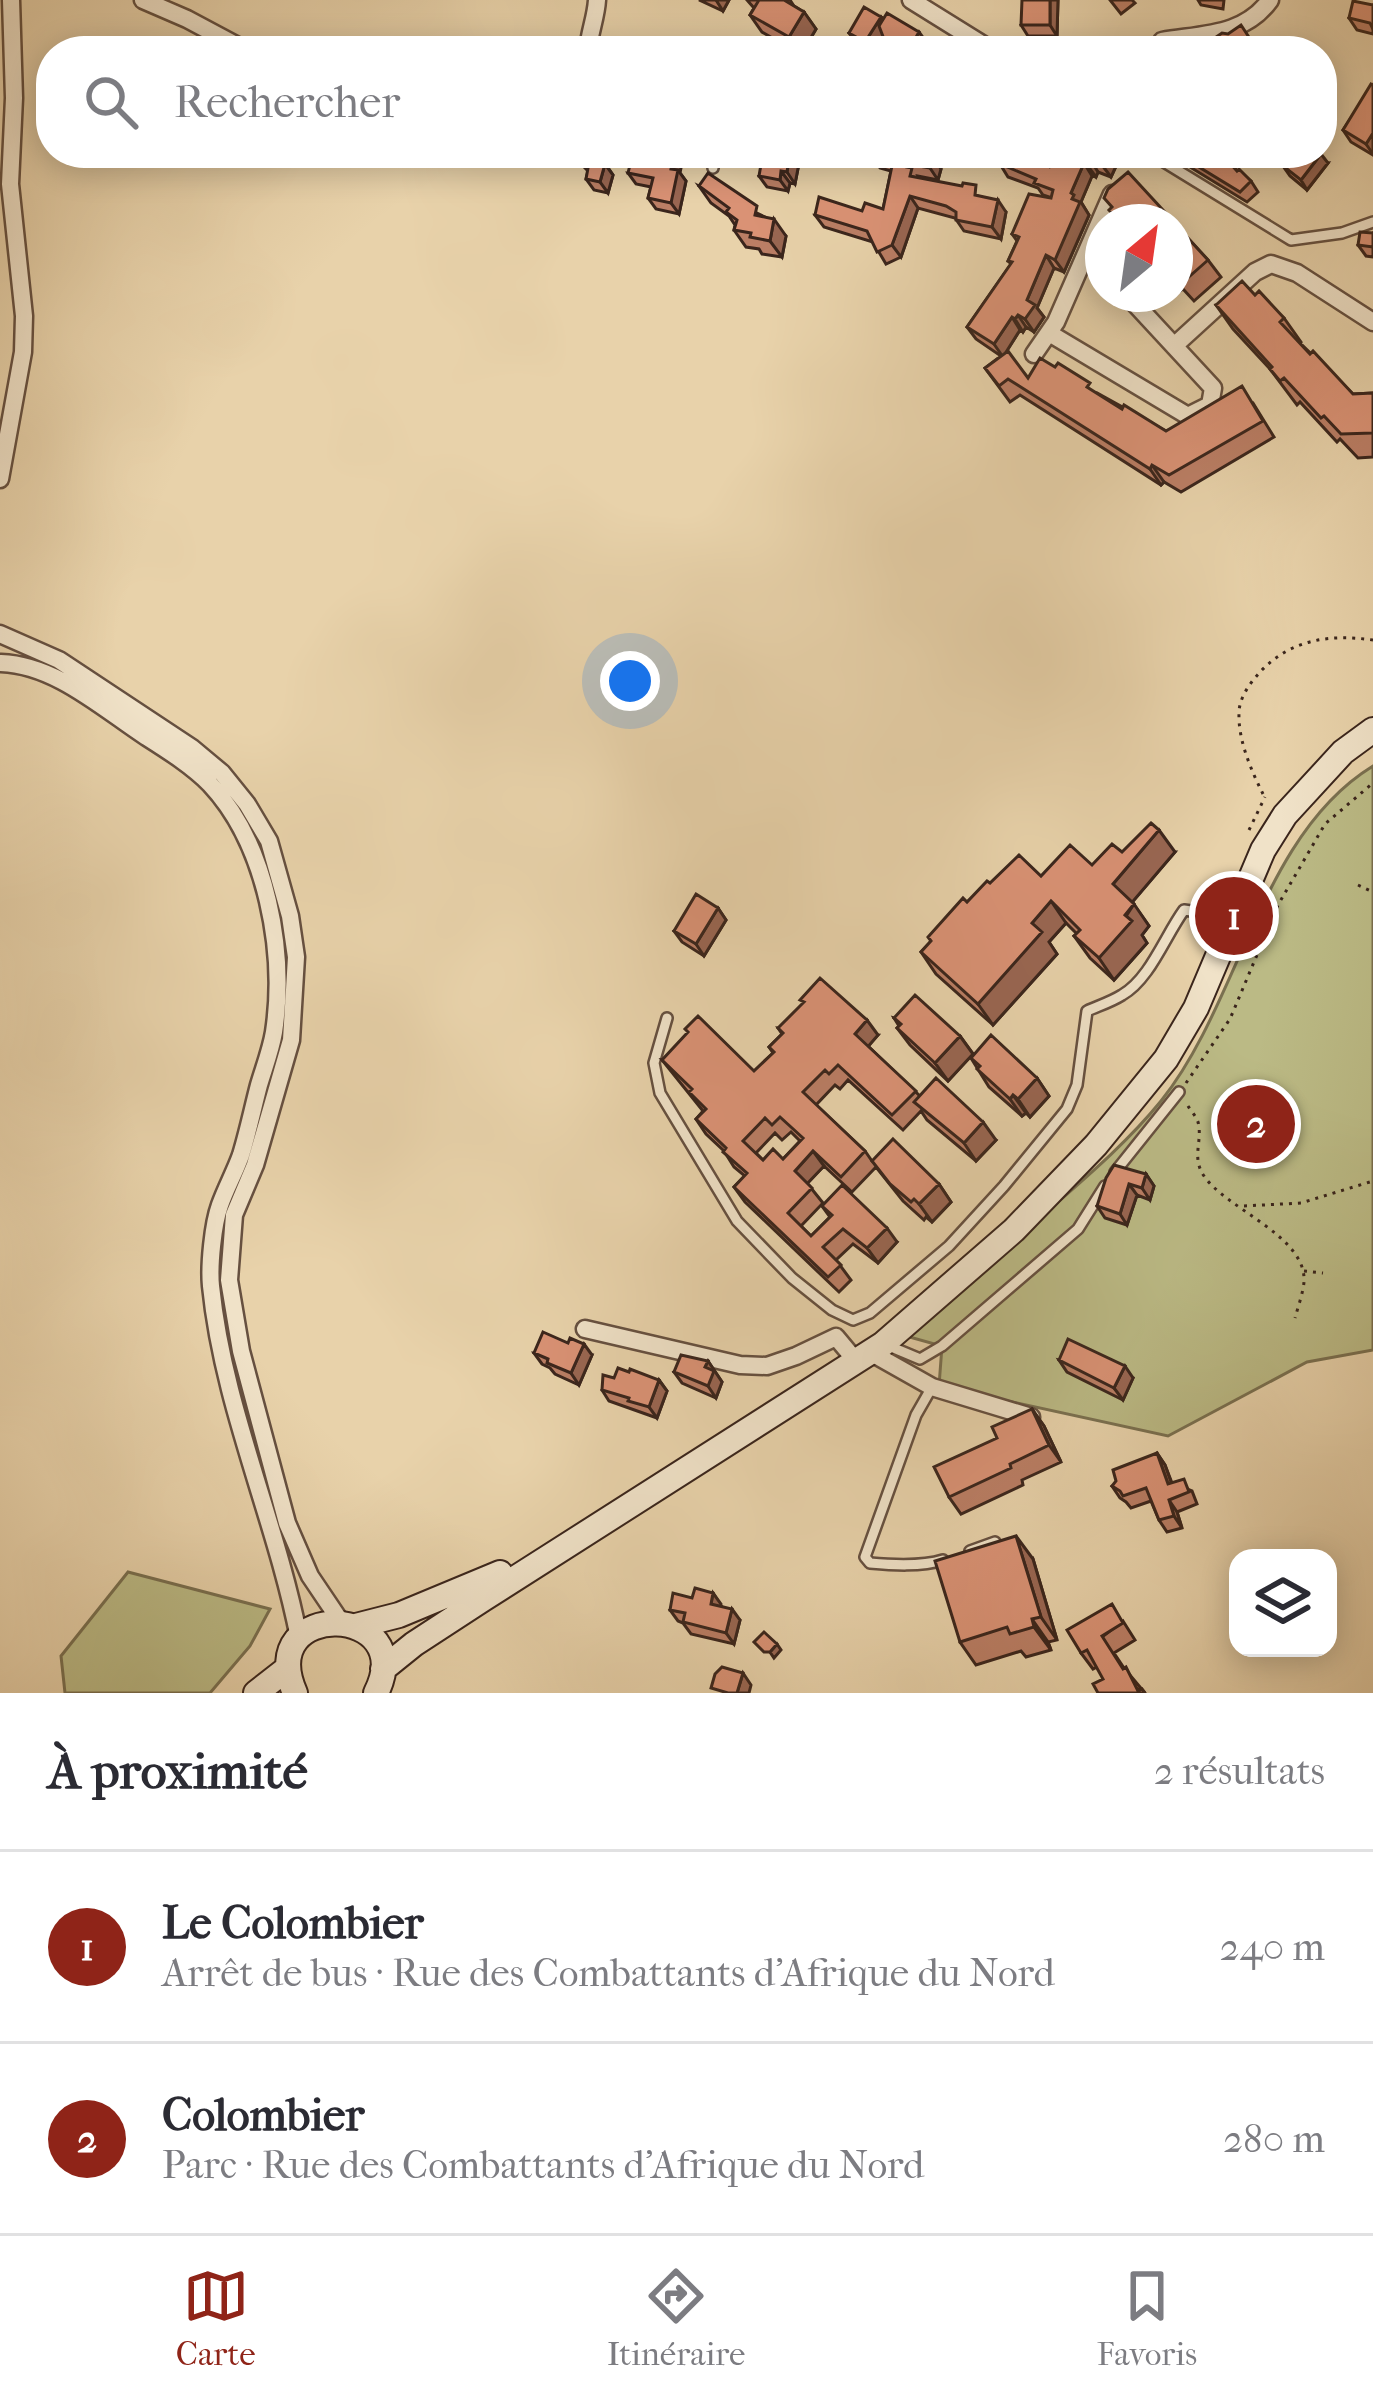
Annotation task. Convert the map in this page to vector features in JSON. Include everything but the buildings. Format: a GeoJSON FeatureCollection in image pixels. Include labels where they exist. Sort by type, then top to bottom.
{"type":"FeatureCollection","features":[{"type":"Feature","properties":{"kind":"main road"},"geometry":{"type":"LineString","coordinates":[[382,1684],[414,1644],[870,1352],[1014,1230],[1135,1100],[1166,1059],[1196,1008],[1263,850],[1285,815],[1343,752],[1373,730]]}},
{"type":"Feature","properties":{"kind":"main road"},"geometry":{"type":"LineString","coordinates":[[295,1693],[288,1667],[291,1652],[311,1628],[326,1622],[349,1624],[399,1615],[570,1544]]}},
{"type":"Feature","properties":{"kind":"main road"},"geometry":{"type":"LineString","coordinates":[[349,1624],[376,1644],[382,1684]]}},
{"type":"Feature","properties":{"kind":"main road"},"geometry":{"type":"LineString","coordinates":[[256,1693],[288,1667]]}},
{"type":"Feature","properties":{"kind":"street"},"geometry":{"type":"LineString","coordinates":[[0,479],[24,316],[10,184],[11,0]]}},
{"type":"Feature","properties":{"kind":"street"},"geometry":{"type":"LineString","coordinates":[[143,0],[219,36]]}},
{"type":"Feature","properties":{"kind":"street"},"geometry":{"type":"LineString","coordinates":[[589,36],[597,0]]}},
{"type":"Feature","properties":{"kind":"street"},"geometry":{"type":"LineString","coordinates":[[910,0],[969,36]]}},
{"type":"Feature","properties":{"kind":"street"},"geometry":{"type":"LineString","coordinates":[[1190,36],[1254,20],[1270,0]]}},
{"type":"Feature","properties":{"kind":"street"},"geometry":{"type":"LineString","coordinates":[[1108,204],[1112,194]]}},
{"type":"Feature","properties":{"kind":"street"},"geometry":{"type":"LineString","coordinates":[[1034,354],[1085,255]]}},
{"type":"Feature","properties":{"kind":"street"},"geometry":{"type":"LineString","coordinates":[[1174,346],[1255,272],[1271,264],[1297,273],[1373,322]]}},
{"type":"Feature","properties":{"kind":"street"},"geometry":{"type":"LineString","coordinates":[[1049,332],[1188,416],[1210,404],[1213,388],[1143,312]]}},
{"type":"Feature","properties":{"kind":"street"},"geometry":{"type":"LineString","coordinates":[[299,1638],[288,1583],[269,1531],[224,1363],[211,1282],[217,1211],[240,1157],[274,1033],[277,954],[263,886],[251,848],[210,784],[182,760],[55,677],[26,664],[1,665],[0,638],[59,661],[192,748],[222,772],[269,841],[296,957],[291,1040],[255,1165],[234,1215],[229,1280],[241,1351],[287,1523],[310,1576],[349,1624]]}},
{"type":"Feature","properties":{"kind":"street"},"geometry":{"type":"LineString","coordinates":[[585,1329],[767,1366],[836,1337],[932,1388],[1031,1417]]}},
{"type":"Feature","properties":{"kind":"lane"},"geometry":{"type":"LineString","coordinates":[[1174,168],[1291,240],[1342,233],[1373,222]]}},
{"type":"Feature","properties":{"kind":"lane"},"geometry":{"type":"LineString","coordinates":[[667,1018],[655,1064],[660,1093],[736,1221],[792,1277],[832,1310],[853,1320],[869,1313],[949,1246],[1066,1109],[1077,1085],[1087,1011],[1126,993],[1152,964],[1184,910],[1231,924]]}},
{"type":"Feature","properties":{"kind":"lane"},"geometry":{"type":"LineString","coordinates":[[870,1352],[920,1359],[942,1346],[1078,1229],[1121,1161],[1179,1092]]}},
{"type":"Feature","properties":{"kind":"lane"},"geometry":{"type":"LineString","coordinates":[[932,1388],[916,1415],[865,1557],[880,1564],[934,1563],[995,1542]]}},
{"type":"Feature","properties":{"kind":"path"},"geometry":{"type":"LineString","coordinates":[[1285,815],[1260,790],[1247,754],[1238,709],[1243,695],[1275,656],[1294,646],[1349,637],[1373,640]]}},
{"type":"Feature","properties":{"kind":"path"},"geometry":{"type":"LineString","coordinates":[[1295,1318],[1304,1280],[1299,1260],[1204,1176],[1196,1157],[1198,1122],[1179,1092],[1231,1019],[1277,905],[1325,824],[1373,782]]}},
{"type":"Feature","properties":{"kind":"path"},"geometry":{"type":"LineString","coordinates":[[1358,885],[1373,892]]}},
{"type":"Feature","properties":{"kind":"path"},"geometry":{"type":"LineString","coordinates":[[1242,1206],[1301,1203],[1373,1181]]}},
{"type":"Feature","properties":{"kind":"path"},"geometry":{"type":"LineString","coordinates":[[1302,1271],[1323,1274]]}},
{"type":"Feature","properties":{"kind":"shaded area"},"geometry":{"type":"Polygon","coordinates":[[[1373,766],[1373,1350],[1307,1362],[1168,1436],[939,1386],[942,1346],[906,1336],[1104,1161],[1161,1101],[1212,1016],[1277,876],[1303,833],[1335,796],[1373,766]]]}},
{"type":"Feature","properties":{"kind":"shaded area"},"geometry":{"type":"Polygon","coordinates":[[[128,1572],[270,1609],[250,1646],[210,1693],[65,1693],[61,1656],[128,1572]]]}},
{"type":"Feature","properties":{"kind":"place","name":"Le Colombier"},"geometry":{"type":"Point","coordinates":[1234,916]}},
{"type":"Feature","properties":{"kind":"place","name":"Colombier"},"geometry":{"type":"Point","coordinates":[1256,1124]}}]}
